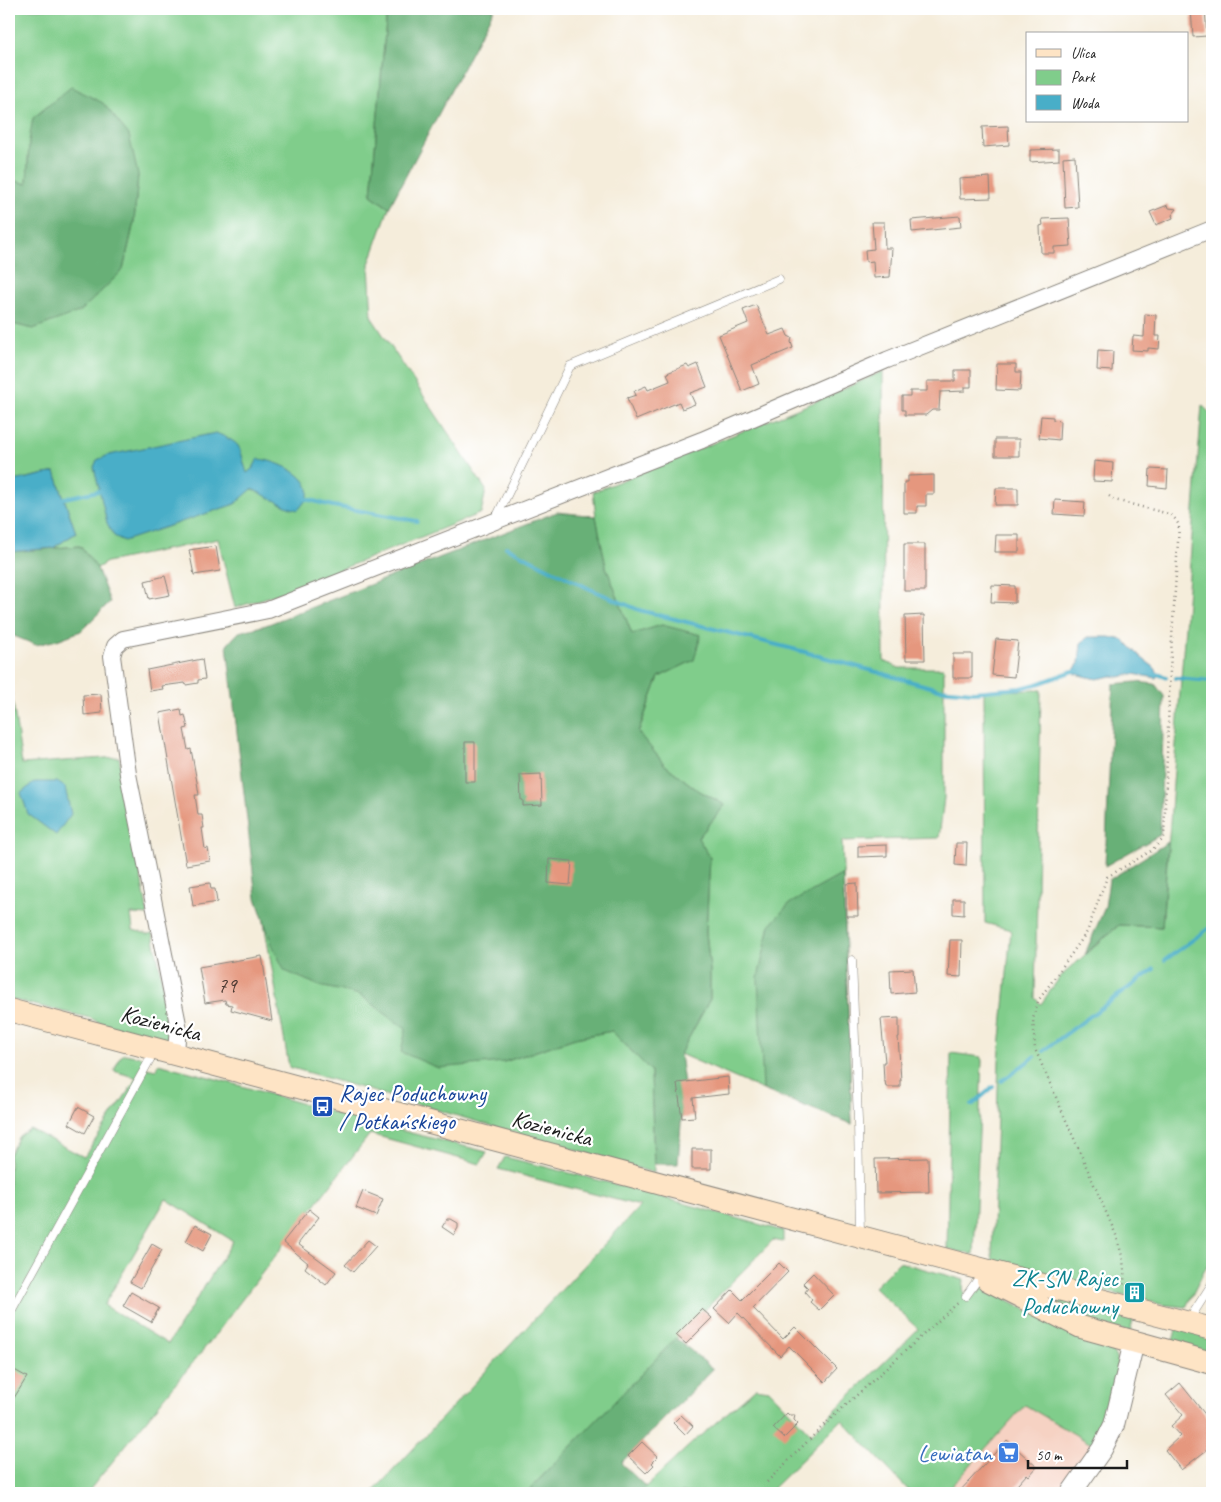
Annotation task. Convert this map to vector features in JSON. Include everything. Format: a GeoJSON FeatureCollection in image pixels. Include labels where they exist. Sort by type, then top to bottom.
{"type":"FeatureCollection","features":[{"type":"Feature","properties":{"kind":"main road","name":"Kozienicka"},"geometry":{"type":"LineString","coordinates":[[9,1010],[860,1237],[977,1270],[1119,1304],[1145,1327]]}},
{"type":"Feature","properties":{"kind":"main road","name":"Kozienicka"},"geometry":{"type":"LineString","coordinates":[[977,1270],[1081,1327],[1202,1326]]}},
{"type":"Feature","properties":{"kind":"main road"},"geometry":{"type":"LineString","coordinates":[[1145,1327],[1147,1338],[1160,1350],[1212,1363]]}},
{"type":"Feature","properties":{"kind":"street"},"geometry":{"type":"LineString","coordinates":[[166,1051],[178,1024],[128,774],[112,656],[115,646],[122,639],[268,610],[702,440],[887,360],[1212,229]]}},
{"type":"Feature","properties":{"kind":"street"},"geometry":{"type":"LineString","coordinates":[[1071,1493],[1110,1434],[1118,1414],[1126,1377],[1145,1327]]}},
{"type":"Feature","properties":{"kind":"street"},"geometry":{"type":"LineString","coordinates":[[1126,1377],[1136,1362],[1160,1350]]}},
{"type":"Feature","properties":{"kind":"lane"},"geometry":{"type":"LineString","coordinates":[[494,521],[570,366],[779,279]]}},
{"type":"Feature","properties":{"kind":"lane"},"geometry":{"type":"LineString","coordinates":[[852,960],[860,1237]]}},
{"type":"Feature","properties":{"kind":"lane"},"geometry":{"type":"LineString","coordinates":[[9,1315],[166,1051]]}},
{"type":"Feature","properties":{"kind":"lane"},"geometry":{"type":"LineString","coordinates":[[966,1296],[977,1270]]}},
{"type":"Feature","properties":{"kind":"lane"},"geometry":{"type":"LineString","coordinates":[[1202,1326],[1194,1312],[1212,1284]]}},
{"type":"Feature","properties":{"kind":"path"},"geometry":{"type":"LineString","coordinates":[[1110,496],[1115,500],[1169,514],[1179,525],[1170,670],[1164,838],[1151,851],[1107,877],[1087,932],[1038,1001],[1033,1019],[1035,1049],[1116,1235],[1122,1254],[1124,1281],[1119,1304]]}},
{"type":"Feature","properties":{"kind":"path"},"geometry":{"type":"LineString","coordinates":[[767,1482],[824,1425],[966,1296]]}},
{"type":"Feature","properties":{"kind":"shaded area"},"geometry":{"type":"Polygon","coordinates":[[[1025,1405],[1093,1445],[1056,1493],[945,1493],[1025,1405]]]}},
{"type":"Feature","properties":{"kind":"green space"},"geometry":{"type":"Polygon","coordinates":[[[9,9],[387,9],[371,195],[389,208],[369,264],[372,318],[486,490],[481,513],[292,589],[235,608],[218,539],[107,562],[97,568],[80,546],[53,548],[76,533],[55,472],[9,482],[9,323],[33,329],[123,270],[134,222],[138,175],[29,141],[27,184],[9,179],[9,9]]]}},
{"type":"Feature","properties":{"kind":"green space"},"geometry":{"type":"Polygon","coordinates":[[[387,9],[494,9],[389,208],[371,195],[387,9]]]}},
{"type":"Feature","properties":{"kind":"green space"},"geometry":{"type":"Polygon","coordinates":[[[71,87],[103,103],[129,135],[138,175],[134,222],[123,270],[81,311],[33,329],[9,323],[9,179],[27,184],[29,141],[33,118],[71,87]]]}},
{"type":"Feature","properties":{"kind":"green space"},"geometry":{"type":"Polygon","coordinates":[[[883,371],[884,661],[899,668],[944,668],[944,798],[939,838],[842,841],[852,1124],[763,1090],[680,1054],[710,999],[710,970],[706,932],[710,858],[698,838],[725,805],[696,789],[665,765],[638,733],[659,677],[694,660],[662,625],[632,635],[606,567],[593,492],[824,398],[883,371]]]}},
{"type":"Feature","properties":{"kind":"green space"},"geometry":{"type":"Polygon","coordinates":[[[1202,405],[1212,415],[1212,1256],[1186,1307],[1164,1305],[995,1266],[992,1255],[999,1060],[1011,930],[985,923],[984,691],[1041,690],[1035,998],[1041,1004],[1060,977],[1119,925],[1162,927],[1202,405]]]}},
{"type":"Feature","properties":{"kind":"green space"},"geometry":{"type":"Polygon","coordinates":[[[557,512],[596,516],[606,567],[632,634],[662,625],[701,635],[694,660],[659,677],[638,732],[665,765],[696,789],[725,805],[698,838],[710,858],[706,932],[710,970],[710,999],[680,1054],[684,1084],[678,1164],[654,1164],[651,1071],[612,1031],[575,1038],[504,1062],[438,1068],[401,1052],[406,1029],[360,995],[320,986],[285,971],[273,947],[256,898],[227,645],[239,632],[266,625],[557,512]]]}},
{"type":"Feature","properties":{"kind":"green space"},"geometry":{"type":"Polygon","coordinates":[[[80,546],[97,568],[110,602],[81,631],[57,640],[36,645],[9,634],[9,552],[80,546]]]}},
{"type":"Feature","properties":{"kind":"green space"},"geometry":{"type":"Polygon","coordinates":[[[9,675],[22,764],[119,757],[148,915],[131,914],[133,930],[148,934],[153,933],[171,1029],[171,1036],[165,1044],[115,1030],[90,1018],[9,999],[9,675]]]}},
{"type":"Feature","properties":{"kind":"green space"},"geometry":{"type":"Polygon","coordinates":[[[1136,682],[1155,684],[1164,696],[1160,835],[1105,866],[1113,684],[1136,682]]]}},
{"type":"Feature","properties":{"kind":"green space"},"geometry":{"type":"Polygon","coordinates":[[[1168,842],[1162,927],[1119,925],[1085,954],[1105,907],[1109,880],[1168,842]]]}},
{"type":"Feature","properties":{"kind":"green space"},"geometry":{"type":"Polygon","coordinates":[[[843,874],[852,1124],[763,1090],[758,978],[770,925],[789,904],[843,874]]]}},
{"type":"Feature","properties":{"kind":"green space"},"geometry":{"type":"Polygon","coordinates":[[[263,917],[273,947],[320,986],[360,994],[407,1029],[504,1062],[575,1038],[612,1031],[651,1071],[654,1173],[289,1067],[263,917]]]}},
{"type":"Feature","properties":{"kind":"green space"},"geometry":{"type":"Polygon","coordinates":[[[951,1053],[981,1057],[982,1061],[974,1255],[947,1249],[951,1053]]]}},
{"type":"Feature","properties":{"kind":"green space"},"geometry":{"type":"Polygon","coordinates":[[[125,1054],[145,1058],[146,1068],[156,1070],[158,1064],[364,1121],[487,1152],[480,1164],[370,1134],[216,1334],[87,1493],[9,1493],[9,1155],[19,1136],[30,1129],[84,1157],[137,1078],[114,1071],[120,1057],[125,1054]],[[166,1199],[104,1305],[168,1344],[233,1241],[166,1199]]]}},
{"type":"Feature","properties":{"kind":"green space"},"geometry":{"type":"Polygon","coordinates":[[[505,1157],[618,1185],[783,1231],[783,1242],[773,1240],[526,1493],[372,1493],[640,1206],[498,1169],[505,1157]]]}},
{"type":"Feature","properties":{"kind":"green space"},"geometry":{"type":"Polygon","coordinates":[[[899,1262],[964,1280],[964,1293],[969,1300],[984,1287],[1061,1328],[1112,1351],[1117,1363],[1116,1386],[1103,1426],[1093,1445],[1025,1405],[945,1493],[911,1493],[842,1420],[773,1488],[777,1493],[639,1493],[692,1443],[756,1388],[769,1390],[811,1434],[918,1329],[874,1287],[899,1262]]]}},
{"type":"Feature","properties":{"kind":"green space"},"geometry":{"type":"Polygon","coordinates":[[[1042,1294],[1085,1302],[1090,1309],[1121,1317],[1137,1315],[1133,1320],[1130,1332],[1079,1320],[1042,1294]]]}},
{"type":"Feature","properties":{"kind":"green space"},"geometry":{"type":"Polygon","coordinates":[[[1177,1326],[1212,1336],[1212,1356],[1172,1345],[1177,1326]]]}},
{"type":"Feature","properties":{"kind":"green space"},"geometry":{"type":"Polygon","coordinates":[[[676,1338],[713,1369],[621,1463],[646,1487],[639,1493],[526,1493],[676,1338]]]}},
{"type":"Feature","properties":{"kind":"water"},"geometry":{"type":"Polygon","coordinates":[[[216,433],[239,447],[247,473],[253,468],[258,459],[280,464],[301,477],[306,483],[308,495],[298,510],[252,489],[235,504],[124,541],[114,536],[107,523],[94,467],[97,460],[109,455],[216,433]]]}},
{"type":"Feature","properties":{"kind":"water"},"geometry":{"type":"Polygon","coordinates":[[[55,472],[76,533],[53,548],[9,552],[9,482],[55,472]]]}},
{"type":"Feature","properties":{"kind":"water"},"geometry":{"type":"Polygon","coordinates":[[[1088,637],[1109,637],[1124,640],[1154,667],[1159,674],[1156,678],[1133,674],[1097,679],[1075,674],[1073,671],[1079,663],[1081,643],[1088,637]]]}},
{"type":"Feature","properties":{"kind":"water"},"geometry":{"type":"Polygon","coordinates":[[[35,782],[57,782],[65,787],[71,814],[56,835],[28,814],[21,793],[35,782]]]}},
{"type":"Feature","properties":{"kind":"building"},"geometry":{"type":"Polygon","coordinates":[[[1191,9],[1205,9],[1207,36],[1193,37],[1191,9]]]}},
{"type":"Feature","properties":{"kind":"building"},"geometry":{"type":"Polygon","coordinates":[[[1008,126],[1009,145],[983,147],[982,127],[1008,126]]]}},
{"type":"Feature","properties":{"kind":"building"},"geometry":{"type":"Polygon","coordinates":[[[1059,149],[1059,160],[1030,162],[1030,150],[1059,149]]]}},
{"type":"Feature","properties":{"kind":"building"},"geometry":{"type":"Polygon","coordinates":[[[1075,156],[1078,207],[1065,208],[1063,157],[1075,156]]]}},
{"type":"Feature","properties":{"kind":"building"},"geometry":{"type":"Polygon","coordinates":[[[990,177],[991,198],[960,199],[959,179],[990,177]]]}},
{"type":"Feature","properties":{"kind":"building"},"geometry":{"type":"Polygon","coordinates":[[[1168,205],[1169,208],[1177,209],[1172,215],[1173,218],[1156,225],[1150,212],[1168,205]]]}},
{"type":"Feature","properties":{"kind":"building"},"geometry":{"type":"Polygon","coordinates":[[[960,216],[961,227],[912,232],[911,220],[960,216]]]}},
{"type":"Feature","properties":{"kind":"building"},"geometry":{"type":"Polygon","coordinates":[[[1069,218],[1071,246],[1054,247],[1054,253],[1041,253],[1040,226],[1043,225],[1042,219],[1069,218]]]}},
{"type":"Feature","properties":{"kind":"building"},"geometry":{"type":"Polygon","coordinates":[[[872,222],[884,222],[885,248],[892,248],[890,277],[874,278],[873,261],[866,262],[865,250],[874,249],[872,222]]]}},
{"type":"Feature","properties":{"kind":"building"},"geometry":{"type":"Polygon","coordinates":[[[756,305],[769,335],[785,329],[788,336],[792,338],[793,348],[752,365],[759,384],[742,391],[719,335],[748,323],[743,310],[756,305]]]}},
{"type":"Feature","properties":{"kind":"building"},"geometry":{"type":"Polygon","coordinates":[[[1145,314],[1156,315],[1155,336],[1160,336],[1159,349],[1148,348],[1148,351],[1132,350],[1133,336],[1144,337],[1145,314]]]}},
{"type":"Feature","properties":{"kind":"building"},"geometry":{"type":"Polygon","coordinates":[[[1098,350],[1113,351],[1112,371],[1097,370],[1098,350]]]}},
{"type":"Feature","properties":{"kind":"building"},"geometry":{"type":"Polygon","coordinates":[[[698,364],[707,387],[690,393],[695,404],[682,409],[679,402],[636,420],[627,398],[636,395],[634,391],[646,386],[648,390],[670,381],[667,373],[687,365],[689,368],[698,364]]]}},
{"type":"Feature","properties":{"kind":"building"},"geometry":{"type":"Polygon","coordinates":[[[997,364],[1016,364],[1016,372],[1021,372],[1020,391],[996,390],[997,364]]]}},
{"type":"Feature","properties":{"kind":"building"},"geometry":{"type":"Polygon","coordinates":[[[955,370],[971,370],[971,387],[965,387],[965,391],[940,392],[939,410],[932,410],[926,415],[905,415],[905,410],[902,410],[902,396],[910,396],[910,391],[927,391],[927,381],[955,381],[955,370]]]}},
{"type":"Feature","properties":{"kind":"building"},"geometry":{"type":"Polygon","coordinates":[[[1041,416],[1053,417],[1053,420],[1060,421],[1059,440],[1039,438],[1041,416]]]}},
{"type":"Feature","properties":{"kind":"building"},"geometry":{"type":"Polygon","coordinates":[[[995,439],[1019,439],[1019,456],[995,456],[995,439]]]}},
{"type":"Feature","properties":{"kind":"building"},"geometry":{"type":"Polygon","coordinates":[[[1094,461],[1113,463],[1112,482],[1093,481],[1094,461]]]}},
{"type":"Feature","properties":{"kind":"building"},"geometry":{"type":"Polygon","coordinates":[[[1150,469],[1168,470],[1167,488],[1149,486],[1150,469]]]}},
{"type":"Feature","properties":{"kind":"building"},"geometry":{"type":"Polygon","coordinates":[[[934,475],[934,494],[926,494],[926,506],[917,506],[917,513],[904,513],[904,482],[908,482],[908,476],[934,475]]]}},
{"type":"Feature","properties":{"kind":"building"},"geometry":{"type":"Polygon","coordinates":[[[996,488],[1018,488],[1018,505],[995,505],[996,488]]]}},
{"type":"Feature","properties":{"kind":"building"},"geometry":{"type":"Polygon","coordinates":[[[1055,500],[1085,502],[1084,516],[1054,514],[1055,500]]]}},
{"type":"Feature","properties":{"kind":"building"},"geometry":{"type":"Polygon","coordinates":[[[996,535],[1019,535],[1019,552],[995,552],[996,535]]]}},
{"type":"Feature","properties":{"kind":"building"},"geometry":{"type":"Polygon","coordinates":[[[904,544],[925,544],[925,591],[904,591],[904,544]]]}},
{"type":"Feature","properties":{"kind":"building"},"geometry":{"type":"Polygon","coordinates":[[[216,546],[220,571],[194,575],[189,550],[216,546]]]}},
{"type":"Feature","properties":{"kind":"building"},"geometry":{"type":"Polygon","coordinates":[[[165,576],[170,595],[149,599],[145,581],[165,576]]]}},
{"type":"Feature","properties":{"kind":"building"},"geometry":{"type":"Polygon","coordinates":[[[992,585],[1015,586],[1015,603],[991,602],[992,585]]]}},
{"type":"Feature","properties":{"kind":"building"},"geometry":{"type":"Polygon","coordinates":[[[924,615],[925,660],[906,660],[905,616],[924,615]]]}},
{"type":"Feature","properties":{"kind":"building"},"geometry":{"type":"Polygon","coordinates":[[[996,639],[1018,641],[1014,677],[992,675],[996,639]]]}},
{"type":"Feature","properties":{"kind":"building"},"geometry":{"type":"Polygon","coordinates":[[[953,654],[972,654],[972,678],[953,678],[953,654]]]}},
{"type":"Feature","properties":{"kind":"building"},"geometry":{"type":"Polygon","coordinates":[[[202,659],[205,679],[198,680],[198,683],[162,686],[163,689],[150,691],[147,670],[202,659]]]}},
{"type":"Feature","properties":{"kind":"building"},"geometry":{"type":"Polygon","coordinates":[[[101,694],[102,713],[84,715],[83,695],[101,694]]]}},
{"type":"Feature","properties":{"kind":"building"},"geometry":{"type":"Polygon","coordinates":[[[181,709],[182,716],[185,715],[188,728],[184,729],[188,750],[191,749],[197,782],[199,795],[195,795],[198,815],[202,815],[205,849],[208,848],[210,861],[186,865],[160,713],[181,709]]]}},
{"type":"Feature","properties":{"kind":"building"},"geometry":{"type":"Polygon","coordinates":[[[465,742],[475,742],[475,782],[465,782],[465,742]]]}},
{"type":"Feature","properties":{"kind":"building"},"geometry":{"type":"Polygon","coordinates":[[[541,774],[542,805],[523,806],[520,775],[541,774]]]}},
{"type":"Feature","properties":{"kind":"building"},"geometry":{"type":"Polygon","coordinates":[[[956,843],[967,843],[966,866],[955,865],[956,843]]]}},
{"type":"Feature","properties":{"kind":"building"},"geometry":{"type":"Polygon","coordinates":[[[887,845],[887,856],[858,857],[858,846],[887,845]]]}},
{"type":"Feature","properties":{"kind":"building"},"geometry":{"type":"Polygon","coordinates":[[[549,859],[572,861],[570,885],[548,883],[549,859]]]}},
{"type":"Feature","properties":{"kind":"building"},"geometry":{"type":"Polygon","coordinates":[[[210,883],[211,889],[215,889],[217,902],[193,906],[190,886],[210,883]]]}},
{"type":"Feature","properties":{"kind":"building"},"geometry":{"type":"Polygon","coordinates":[[[857,883],[858,916],[846,916],[846,884],[857,883]]]}},
{"type":"Feature","properties":{"kind":"building"},"geometry":{"type":"Polygon","coordinates":[[[953,899],[964,899],[964,915],[953,914],[953,899]]]}},
{"type":"Feature","properties":{"kind":"building"},"geometry":{"type":"Polygon","coordinates":[[[950,940],[962,940],[961,977],[948,976],[950,940]]]}},
{"type":"Feature","properties":{"kind":"building"},"geometry":{"type":"Polygon","coordinates":[[[262,956],[272,1021],[231,1010],[232,1005],[226,1004],[225,1000],[205,1003],[199,967],[262,956]]]}},
{"type":"Feature","properties":{"kind":"building"},"geometry":{"type":"Polygon","coordinates":[[[913,969],[915,992],[891,994],[890,970],[913,969]]]}},
{"type":"Feature","properties":{"kind":"building"},"geometry":{"type":"Polygon","coordinates":[[[899,1018],[900,1087],[886,1087],[884,1081],[883,1062],[885,1062],[881,1019],[899,1018]]]}},
{"type":"Feature","properties":{"kind":"building"},"geometry":{"type":"Polygon","coordinates":[[[728,1077],[729,1094],[693,1098],[695,1117],[682,1118],[677,1083],[728,1077]]]}},
{"type":"Feature","properties":{"kind":"building"},"geometry":{"type":"Polygon","coordinates":[[[78,1107],[94,1116],[85,1133],[69,1124],[78,1107]]]}},
{"type":"Feature","properties":{"kind":"building"},"geometry":{"type":"Polygon","coordinates":[[[692,1149],[711,1149],[711,1169],[692,1169],[692,1149]]]}},
{"type":"Feature","properties":{"kind":"building"},"geometry":{"type":"Polygon","coordinates":[[[928,1158],[929,1192],[876,1193],[875,1159],[928,1158]]]}},
{"type":"Feature","properties":{"kind":"building"},"geometry":{"type":"Polygon","coordinates":[[[363,1191],[383,1199],[376,1216],[356,1208],[363,1191]]]}},
{"type":"Feature","properties":{"kind":"building"},"geometry":{"type":"Polygon","coordinates":[[[309,1209],[319,1217],[298,1244],[336,1272],[326,1285],[305,1268],[308,1263],[283,1242],[309,1209]]]}},
{"type":"Feature","properties":{"kind":"building"},"geometry":{"type":"Polygon","coordinates":[[[447,1219],[458,1223],[458,1228],[454,1235],[442,1227],[447,1219]]]}},
{"type":"Feature","properties":{"kind":"building"},"geometry":{"type":"Polygon","coordinates":[[[195,1225],[212,1234],[203,1251],[186,1241],[195,1225]]]}},
{"type":"Feature","properties":{"kind":"building"},"geometry":{"type":"Polygon","coordinates":[[[368,1240],[376,1246],[353,1272],[345,1265],[368,1240]]]}},
{"type":"Feature","properties":{"kind":"building"},"geometry":{"type":"Polygon","coordinates":[[[152,1244],[162,1250],[141,1288],[130,1282],[152,1244]]]}},
{"type":"Feature","properties":{"kind":"building"},"geometry":{"type":"Polygon","coordinates":[[[779,1263],[788,1272],[753,1308],[783,1339],[795,1327],[837,1369],[825,1382],[789,1346],[780,1356],[738,1313],[729,1323],[714,1309],[732,1290],[742,1300],[779,1263]]]}},
{"type":"Feature","properties":{"kind":"building"},"geometry":{"type":"Polygon","coordinates":[[[813,1273],[834,1295],[819,1310],[810,1302],[812,1300],[805,1292],[808,1288],[803,1283],[813,1273]]]}},
{"type":"Feature","properties":{"kind":"building"},"geometry":{"type":"Polygon","coordinates":[[[131,1292],[159,1308],[151,1322],[123,1306],[131,1292]]]}},
{"type":"Feature","properties":{"kind":"building"},"geometry":{"type":"Polygon","coordinates":[[[702,1309],[712,1318],[686,1344],[676,1335],[702,1309]]]}},
{"type":"Feature","properties":{"kind":"building"},"geometry":{"type":"Polygon","coordinates":[[[9,1367],[27,1377],[9,1406],[9,1367]]]}},
{"type":"Feature","properties":{"kind":"building"},"geometry":{"type":"Polygon","coordinates":[[[1180,1383],[1212,1423],[1212,1446],[1181,1470],[1165,1450],[1180,1436],[1171,1426],[1183,1415],[1166,1395],[1180,1383]]]}},
{"type":"Feature","properties":{"kind":"building"},"geometry":{"type":"Polygon","coordinates":[[[787,1413],[795,1415],[794,1420],[798,1424],[784,1438],[773,1428],[787,1413]]]}},
{"type":"Feature","properties":{"kind":"building"},"geometry":{"type":"Polygon","coordinates":[[[681,1415],[693,1426],[685,1435],[673,1423],[681,1415]]]}},
{"type":"Feature","properties":{"kind":"building","name":"Lewiatan"},"geometry":{"type":"Polygon","coordinates":[[[1007,1440],[1037,1467],[1029,1476],[1027,1474],[1010,1493],[958,1493],[1007,1440]]]}},
{"type":"Feature","properties":{"kind":"building"},"geometry":{"type":"Polygon","coordinates":[[[642,1442],[658,1457],[652,1463],[654,1465],[646,1473],[628,1456],[642,1442]]]}},
{"type":"Feature","properties":{"kind":"waterway"},"geometry":{"type":"LineString","coordinates":[[60,499],[103,490]]}},
{"type":"Feature","properties":{"kind":"waterway"},"geometry":{"type":"LineString","coordinates":[[302,498],[333,506],[417,521]]}},
{"type":"Feature","properties":{"kind":"waterway"},"geometry":{"type":"LineString","coordinates":[[506,547],[590,589],[639,610],[801,651],[938,689],[973,692],[1021,688],[1078,671]]}},
{"type":"Feature","properties":{"kind":"waterway"},"geometry":{"type":"LineString","coordinates":[[1154,673],[1166,677]]}},
{"type":"Feature","properties":{"kind":"waterway"},"geometry":{"type":"LineString","coordinates":[[1176,678],[1212,681]]}},
{"type":"Feature","properties":{"kind":"waterway"},"geometry":{"type":"LineString","coordinates":[[1165,960],[1212,926]]}},
{"type":"Feature","properties":{"kind":"waterway"},"geometry":{"type":"LineString","coordinates":[[1043,1051],[1154,969]]}},
{"type":"Feature","properties":{"kind":"waterway"},"geometry":{"type":"LineString","coordinates":[[1002,1081],[1034,1057]]}},
{"type":"Feature","properties":{"kind":"waterway"},"geometry":{"type":"LineString","coordinates":[[972,1105],[993,1087]]}},
{"type":"Feature","properties":{"kind":"place","name":"Rajec Poduchowny / Potkańskiego"},"geometry":{"type":"Point","coordinates":[323,1107]}},
{"type":"Feature","properties":{"kind":"place","name":"ZK-SN Rajec Poduchowny"},"geometry":{"type":"Point","coordinates":[1134,1292]}},
{"type":"Feature","properties":{"kind":"place","name":"Lewiatan"},"geometry":{"type":"Point","coordinates":[1008,1453]}}]}
